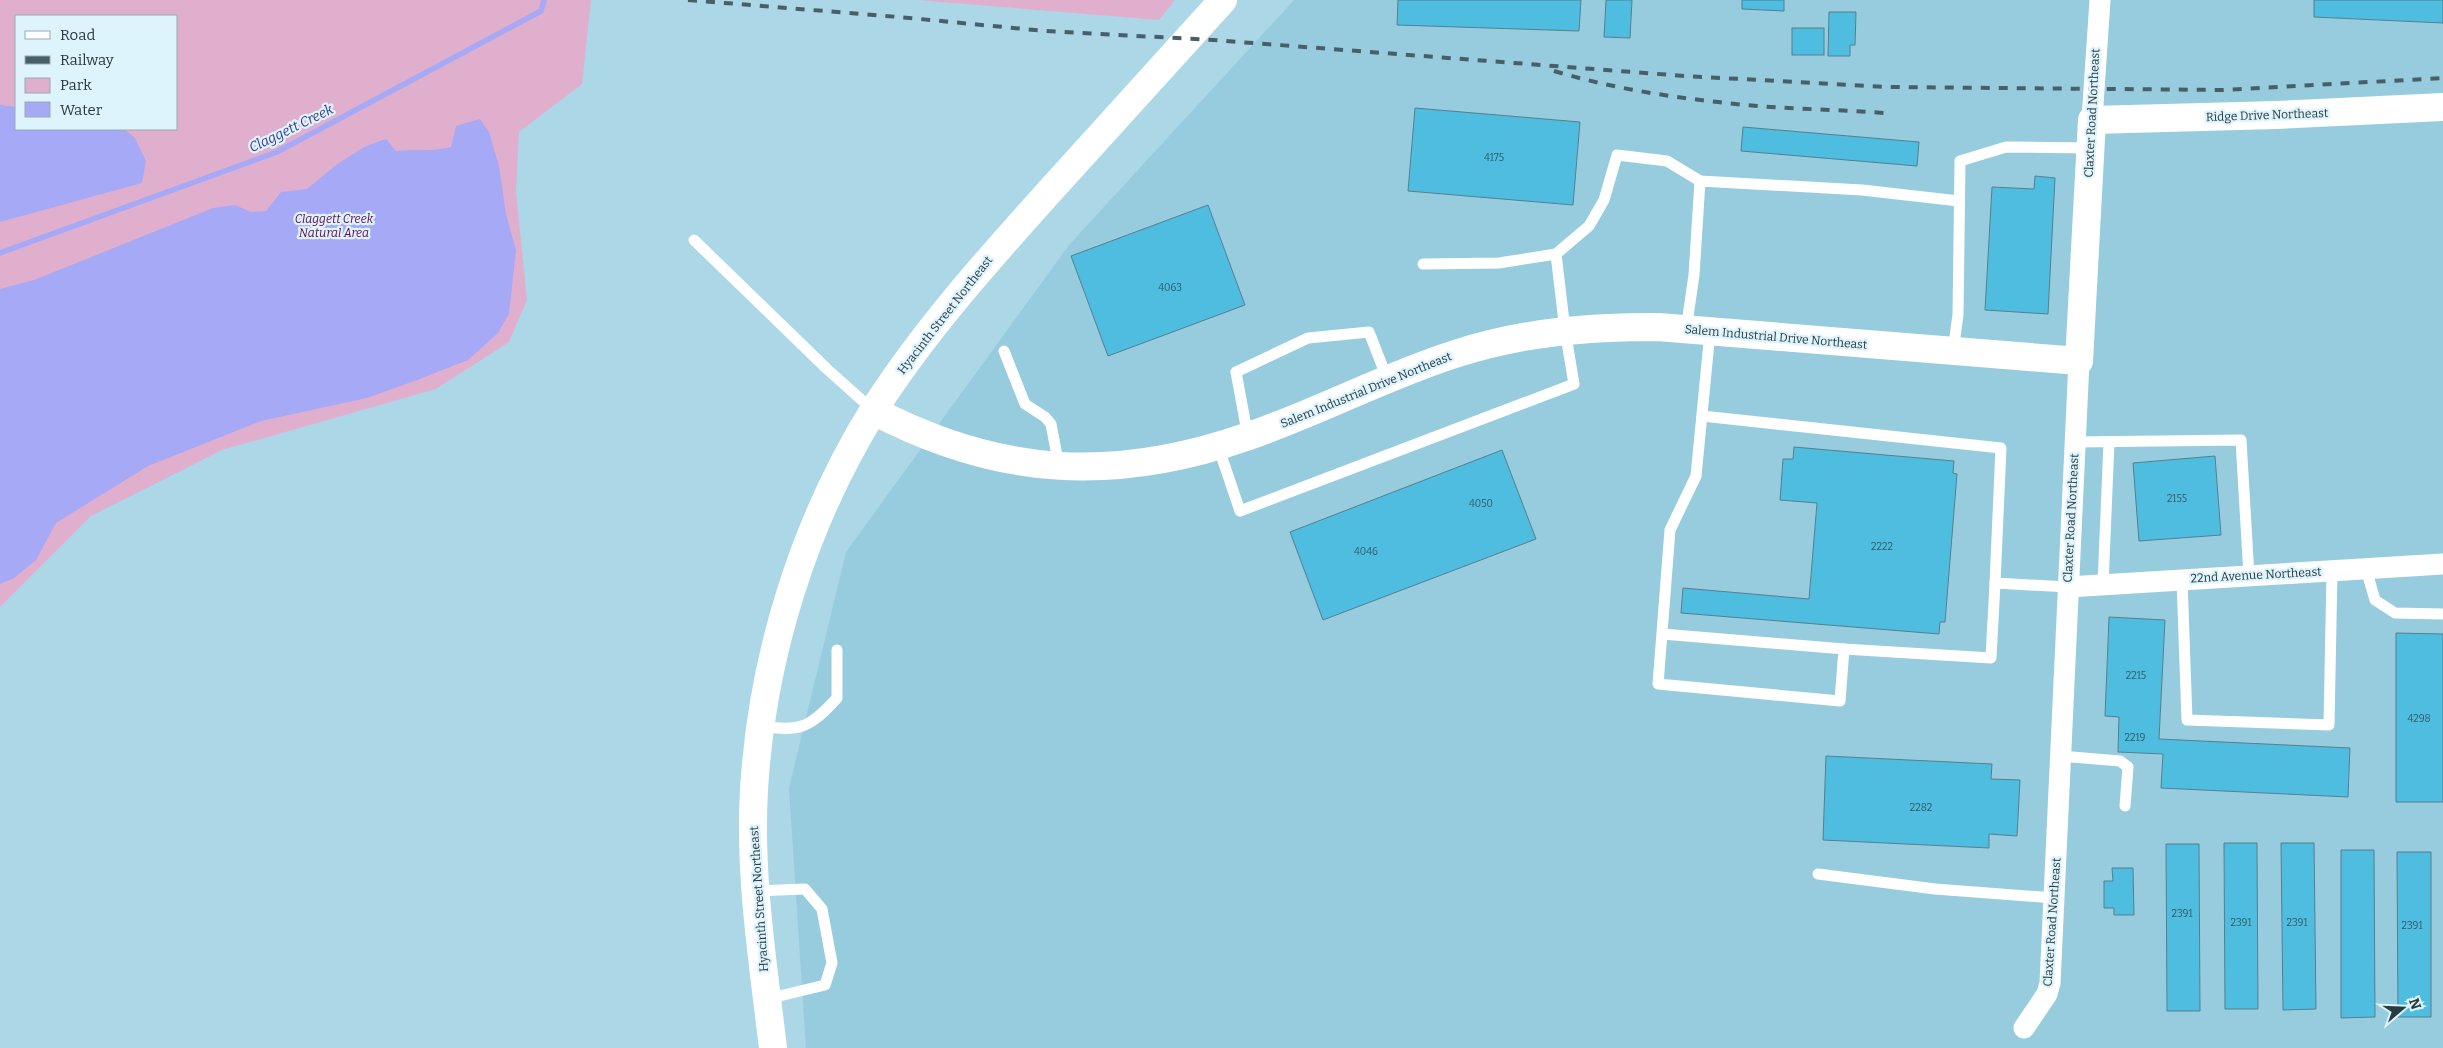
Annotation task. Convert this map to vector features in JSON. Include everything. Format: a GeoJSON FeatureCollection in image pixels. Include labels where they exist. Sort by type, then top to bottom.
{"type":"FeatureCollection","features":[{"type":"Feature","properties":{"kind":"street","name":"Hyacinth Street Northeast"},"geometry":{"type":"LineString","coordinates":[[773,1048],[756,891],[754,791],[761,726],[770,671],[799,566],[817,520],[874,411],[909,358],[987,260],[1223,0]]}},
{"type":"Feature","properties":{"kind":"street","name":"Claxter Road Northeast"},"geometry":{"type":"LineString","coordinates":[[2024,1028],[2046,994],[2050,983],[2079,361],[2100,0]]}},
{"type":"Feature","properties":{"kind":"street","name":"Ridge Drive Northeast"},"geometry":{"type":"LineString","coordinates":[[2092,120],[2276,115],[2443,107]]}},
{"type":"Feature","properties":{"kind":"street","name":"Salem Industrial Drive Northeast"},"geometry":{"type":"LineString","coordinates":[[874,411],[912,431],[983,455],[1015,462],[1059,466],[1118,466],[1164,460],[1248,437],[1388,378],[1456,354],[1508,339],[1565,330],[1594,327],[1698,331],[2079,361]]}},
{"type":"Feature","properties":{"kind":"street","name":"22nd Avenue Northeast"},"geometry":{"type":"LineString","coordinates":[[2068,586],[2443,564]]}},
{"type":"Feature","properties":{"kind":"lane"},"geometry":{"type":"LineString","coordinates":[[1953,351],[1958,315],[1960,161],[2006,147],[2090,148]]}},
{"type":"Feature","properties":{"kind":"lane"},"geometry":{"type":"LineString","coordinates":[[1423,264],[1499,263],[1556,254],[1589,226],[1604,200],[1617,155],[1667,161],[1700,181],[1862,190],[1959,201]]}},
{"type":"Feature","properties":{"kind":"lane"},"geometry":{"type":"LineString","coordinates":[[1700,181],[1694,275],[1702,416],[1696,476],[1670,530],[1658,684],[1840,701],[1844,648]]}},
{"type":"Feature","properties":{"kind":"lane"},"geometry":{"type":"LineString","coordinates":[[694,240],[827,369],[874,411]]}},
{"type":"Feature","properties":{"kind":"lane"},"geometry":{"type":"LineString","coordinates":[[1218,446],[1240,511],[1574,384],[1565,330],[1556,254]]}},
{"type":"Feature","properties":{"kind":"lane"},"geometry":{"type":"LineString","coordinates":[[1248,437],[1236,372],[1308,338],[1369,332],[1388,378]]}},
{"type":"Feature","properties":{"kind":"lane"},"geometry":{"type":"LineString","coordinates":[[1004,351],[1025,404],[1045,417],[1051,424],[1059,466]]}},
{"type":"Feature","properties":{"kind":"lane"},"geometry":{"type":"LineString","coordinates":[[1662,634],[1991,658],[2001,448],[1702,416]]}},
{"type":"Feature","properties":{"kind":"lane"},"geometry":{"type":"LineString","coordinates":[[2075,442],[2240,440],[2249,576]]}},
{"type":"Feature","properties":{"kind":"lane"},"geometry":{"type":"LineString","coordinates":[[2103,585],[2109,442]]}},
{"type":"Feature","properties":{"kind":"lane"},"geometry":{"type":"LineString","coordinates":[[2366,568],[2375,600],[2395,613],[2443,614]]}},
{"type":"Feature","properties":{"kind":"lane"},"geometry":{"type":"LineString","coordinates":[[2182,580],[2187,720],[2329,725],[2332,571]]}},
{"type":"Feature","properties":{"kind":"lane"},"geometry":{"type":"LineString","coordinates":[[1995,583],[2068,586]]}},
{"type":"Feature","properties":{"kind":"lane"},"geometry":{"type":"LineString","coordinates":[[761,726],[789,730],[818,719],[837,698],[837,650]]}},
{"type":"Feature","properties":{"kind":"lane"},"geometry":{"type":"LineString","coordinates":[[2060,756],[2120,761],[2128,767],[2125,806]]}},
{"type":"Feature","properties":{"kind":"lane"},"geometry":{"type":"LineString","coordinates":[[1818,874],[1935,889],[2054,898]]}},
{"type":"Feature","properties":{"kind":"lane"},"geometry":{"type":"LineString","coordinates":[[756,891],[805,889],[822,909],[832,963],[825,985],[768,999]]}},
{"type":"Feature","properties":{"kind":"shaded area"},"geometry":{"type":"Polygon","coordinates":[[[1294,0],[2443,0],[2443,1048],[806,1048],[789,788],[846,552],[1069,245],[1294,0]]]}},
{"type":"Feature","properties":{"kind":"green space","name":"Claggett Creek Natural Area"},"geometry":{"type":"Polygon","coordinates":[[[0,0],[591,0],[582,84],[519,132],[516,192],[527,300],[509,342],[436,389],[222,450],[91,516],[0,607],[0,0]]]}},
{"type":"Feature","properties":{"kind":"green space"},"geometry":{"type":"Polygon","coordinates":[[[917,0],[1175,0],[1159,20],[917,0]]]}},
{"type":"Feature","properties":{"kind":"water"},"geometry":{"type":"Polygon","coordinates":[[[0,105],[15,107],[15,130],[125,130],[135,138],[146,161],[142,183],[0,222],[0,105]]]}},
{"type":"Feature","properties":{"kind":"water"},"geometry":{"type":"Polygon","coordinates":[[[480,119],[489,132],[499,166],[506,214],[516,250],[509,314],[498,333],[468,360],[417,380],[367,398],[261,421],[148,466],[56,523],[36,560],[14,578],[0,584],[0,289],[34,280],[213,208],[235,205],[251,212],[266,211],[281,192],[307,189],[336,165],[364,147],[386,139],[396,151],[451,147],[456,126],[480,119]]]}},
{"type":"Feature","properties":{"kind":"building"},"geometry":{"type":"Polygon","coordinates":[[[1398,0],[1581,0],[1579,31],[1397,25],[1398,0]]]}},
{"type":"Feature","properties":{"kind":"building"},"geometry":{"type":"Polygon","coordinates":[[[1606,0],[1632,0],[1630,38],[1604,37],[1606,0]]]}},
{"type":"Feature","properties":{"kind":"building"},"geometry":{"type":"Polygon","coordinates":[[[1742,0],[1784,0],[1784,11],[1742,9],[1742,0]]]}},
{"type":"Feature","properties":{"kind":"building"},"geometry":{"type":"Polygon","coordinates":[[[2314,0],[2443,0],[2443,23],[2314,17],[2314,0]]]}},
{"type":"Feature","properties":{"kind":"building"},"geometry":{"type":"Polygon","coordinates":[[[1829,12],[1856,12],[1855,45],[1850,45],[1850,56],[1828,56],[1829,12]]]}},
{"type":"Feature","properties":{"kind":"building"},"geometry":{"type":"Polygon","coordinates":[[[1792,28],[1824,28],[1824,55],[1792,55],[1792,28]]]}},
{"type":"Feature","properties":{"kind":"building"},"geometry":{"type":"Polygon","coordinates":[[[1415,108],[1580,122],[1573,205],[1408,191],[1415,108]]]}},
{"type":"Feature","properties":{"kind":"building"},"geometry":{"type":"Polygon","coordinates":[[[1743,127],[1919,142],[1917,166],[1741,151],[1743,127]]]}},
{"type":"Feature","properties":{"kind":"building"},"geometry":{"type":"Polygon","coordinates":[[[2035,176],[2055,178],[2048,314],[1985,310],[1992,187],[2034,189],[2035,176]]]}},
{"type":"Feature","properties":{"kind":"building"},"geometry":{"type":"Polygon","coordinates":[[[1208,205],[1245,305],[1108,356],[1071,256],[1208,205]]]}},
{"type":"Feature","properties":{"kind":"building"},"geometry":{"type":"Polygon","coordinates":[[[1794,447],[1954,461],[1953,473],[1957,474],[1945,622],[1940,622],[1939,634],[1681,613],[1683,588],[1809,599],[1817,503],[1780,500],[1783,459],[1793,459],[1794,447]]]}},
{"type":"Feature","properties":{"kind":"building"},"geometry":{"type":"Polygon","coordinates":[[[1502,450],[1536,539],[1323,620],[1290,532],[1502,450]]]}},
{"type":"Feature","properties":{"kind":"building"},"geometry":{"type":"Polygon","coordinates":[[[2215,456],[2221,535],[2139,541],[2133,463],[2215,456]]]}},
{"type":"Feature","properties":{"kind":"building"},"geometry":{"type":"Polygon","coordinates":[[[2109,617],[2165,620],[2159,739],[2350,748],[2348,797],[2161,788],[2163,754],[2118,752],[2119,717],[2105,716],[2109,617]]]}},
{"type":"Feature","properties":{"kind":"building"},"geometry":{"type":"Polygon","coordinates":[[[2396,633],[2443,634],[2443,802],[2396,802],[2396,633]]]}},
{"type":"Feature","properties":{"kind":"building"},"geometry":{"type":"Polygon","coordinates":[[[1826,756],[1992,764],[1991,779],[2020,780],[2017,836],[1989,834],[1989,848],[1823,840],[1826,756]]]}},
{"type":"Feature","properties":{"kind":"building"},"geometry":{"type":"Polygon","coordinates":[[[2224,843],[2257,843],[2258,1009],[2225,1009],[2224,843]]]}},
{"type":"Feature","properties":{"kind":"building"},"geometry":{"type":"Polygon","coordinates":[[[2281,843],[2314,843],[2316,1009],[2283,1010],[2281,843]]]}},
{"type":"Feature","properties":{"kind":"building"},"geometry":{"type":"Polygon","coordinates":[[[2166,844],[2199,844],[2200,1011],[2167,1011],[2166,844]]]}},
{"type":"Feature","properties":{"kind":"building"},"geometry":{"type":"Polygon","coordinates":[[[2341,850],[2374,850],[2375,1017],[2341,1018],[2341,850]]]}},
{"type":"Feature","properties":{"kind":"building"},"geometry":{"type":"Polygon","coordinates":[[[2397,852],[2431,852],[2431,1017],[2398,1017],[2397,852]]]}},
{"type":"Feature","properties":{"kind":"building"},"geometry":{"type":"Polygon","coordinates":[[[2112,868],[2133,868],[2134,915],[2114,915],[2114,908],[2104,908],[2104,881],[2113,881],[2112,868]]]}},
{"type":"Feature","properties":{"kind":"waterway","name":"Claggett Creek"},"geometry":{"type":"LineString","coordinates":[[0,253],[277,152],[541,11],[544,0]]}},
{"type":"Feature","properties":{"kind":"railway"},"geometry":{"type":"LineString","coordinates":[[688,0],[1045,31],[1213,40],[1685,76],[1888,87],[2223,90],[2443,78]]}},
{"type":"Feature","properties":{"kind":"railway"},"geometry":{"type":"LineString","coordinates":[[1554,71],[1615,86],[1697,100],[1759,106],[1885,113]]}}]}
